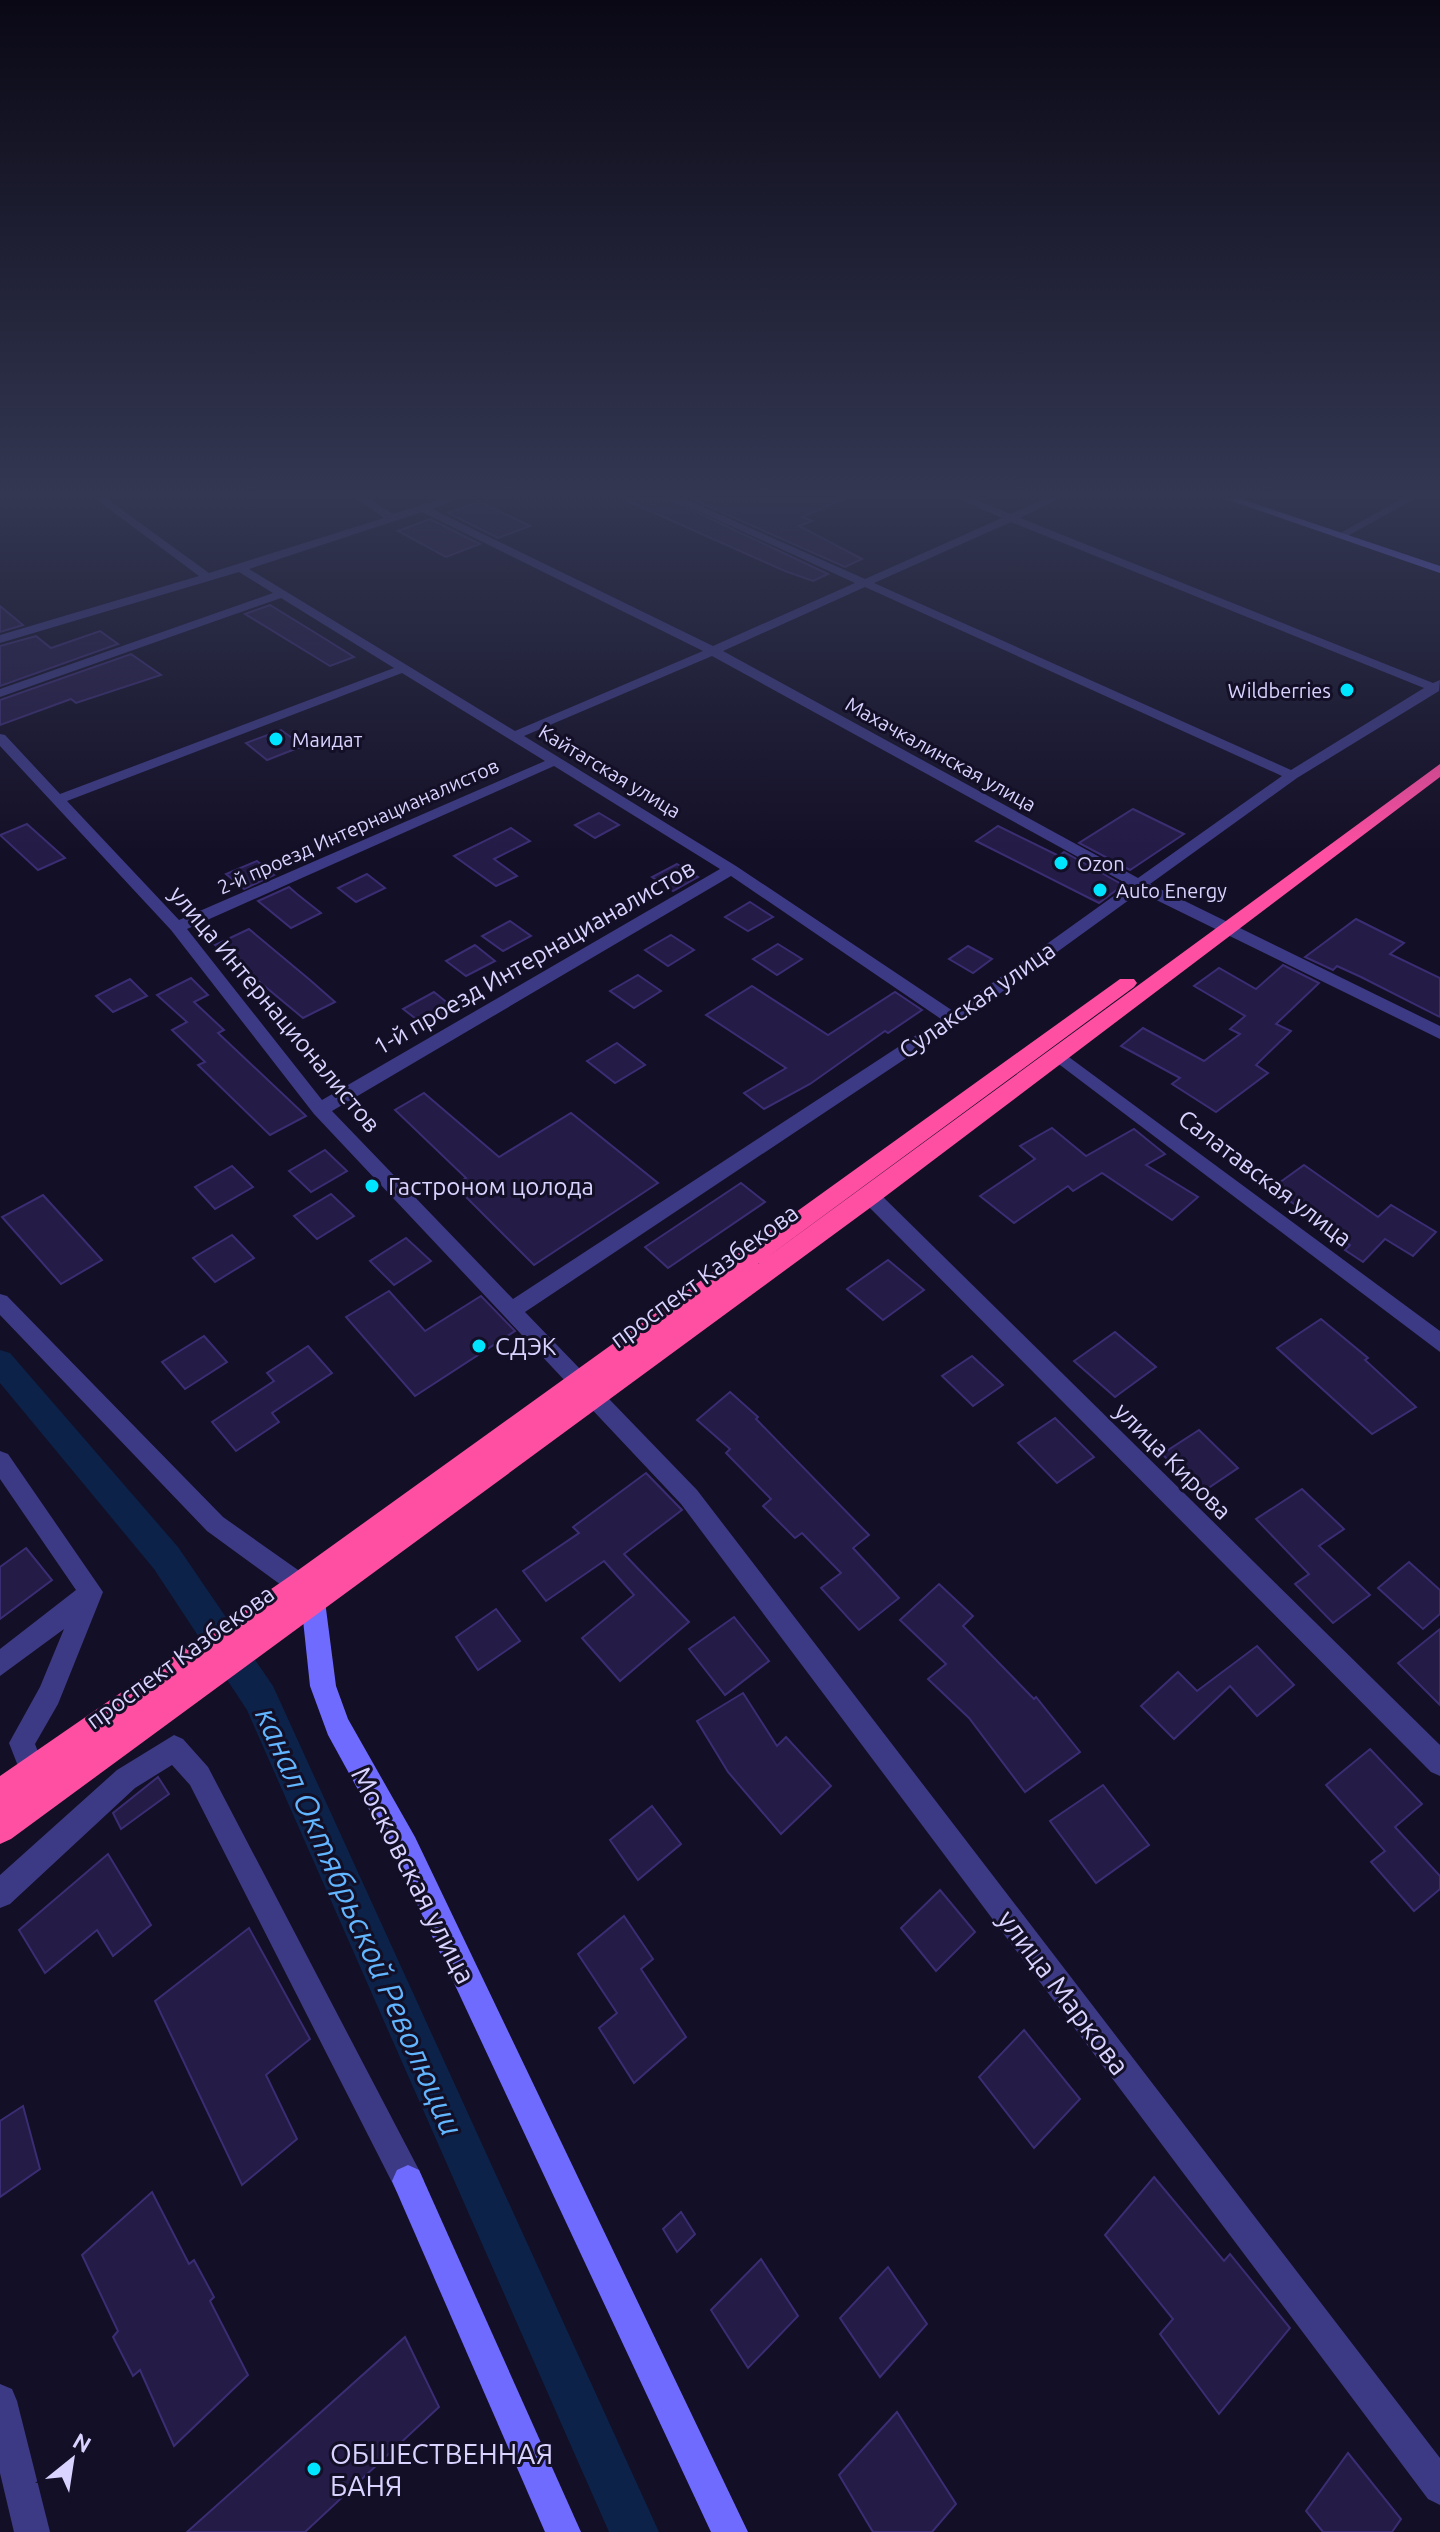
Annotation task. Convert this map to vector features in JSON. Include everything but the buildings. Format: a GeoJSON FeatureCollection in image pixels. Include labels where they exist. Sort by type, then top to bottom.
{"type":"FeatureCollection","features":[{"type":"Feature","properties":{"kind":"highway","name":"проспект Казбекова"},"geometry":{"type":"LineString","coordinates":[[585,1389],[870,1196],[1058,1055],[1220,923],[1440,753]]}},
{"type":"Feature","properties":{"kind":"highway","name":"проспект Казбекова"},"geometry":{"type":"LineString","coordinates":[[0,1828],[37,1783],[306,1593],[1220,923],[1440,769]]}},
{"type":"Feature","properties":{"kind":"highway","name":"проспект Казбекова"},"geometry":{"type":"LineString","coordinates":[[0,1795],[37,1783]]}},
{"type":"Feature","properties":{"kind":"main road","name":"Московская улица"},"geometry":{"type":"LineString","coordinates":[[306,1593],[323,1686],[337,1726],[405,1847],[730,2532]]}},
{"type":"Feature","properties":{"kind":"main road"},"geometry":{"type":"LineString","coordinates":[[408,2181],[563,2532]]}},
{"type":"Feature","properties":{"kind":"street"},"geometry":{"type":"LineString","coordinates":[[0,639],[73,617]]}},
{"type":"Feature","properties":{"kind":"street"},"geometry":{"type":"LineString","coordinates":[[0,693],[217,617]]}},
{"type":"Feature","properties":{"kind":"street","name":"Кайтагская улица"},"geometry":{"type":"LineString","coordinates":[[321,617],[731,869],[953,1019]]}},
{"type":"Feature","properties":{"kind":"street","name":"Махачкалинская улица"},"geometry":{"type":"LineString","coordinates":[[644,617],[713,651],[1141,886],[1440,1033]]}},
{"type":"Feature","properties":{"kind":"street"},"geometry":{"type":"LineString","coordinates":[[514,736],[790,617]]}},
{"type":"Feature","properties":{"kind":"street"},"geometry":{"type":"LineString","coordinates":[[943,617],[1292,775]]}},
{"type":"Feature","properties":{"kind":"street"},"geometry":{"type":"LineString","coordinates":[[1264,617],[1437,686]]}},
{"type":"Feature","properties":{"kind":"street"},"geometry":{"type":"LineString","coordinates":[[58,800],[404,668]]}},
{"type":"Feature","properties":{"kind":"street","name":"Сулакская улица"},"geometry":{"type":"LineString","coordinates":[[510,1311],[953,1019],[1292,775],[1437,686]]}},
{"type":"Feature","properties":{"kind":"street","name":"улица Интернационалистов"},"geometry":{"type":"LineString","coordinates":[[0,738],[8,757],[58,800],[177,927],[320,1110],[689,1497]]}},
{"type":"Feature","properties":{"kind":"street","name":"2-й проезд Интернацианалистов"},"geometry":{"type":"LineString","coordinates":[[177,927],[555,761]]}},
{"type":"Feature","properties":{"kind":"street","name":"1-й проезд Интернацианалистов"},"geometry":{"type":"LineString","coordinates":[[320,1110],[731,869]]}},
{"type":"Feature","properties":{"kind":"street","name":"Салатавская улица"},"geometry":{"type":"LineString","coordinates":[[1058,1055],[1440,1343]]}},
{"type":"Feature","properties":{"kind":"street","name":"улица Кирова"},"geometry":{"type":"LineString","coordinates":[[870,1196],[1440,1763]]}},
{"type":"Feature","properties":{"kind":"street"},"geometry":{"type":"LineString","coordinates":[[0,1302],[215,1524],[306,1593]]}},
{"type":"Feature","properties":{"kind":"street"},"geometry":{"type":"LineString","coordinates":[[0,1461],[91,1592]]}},
{"type":"Feature","properties":{"kind":"street","name":"улица Маркова"},"geometry":{"type":"LineString","coordinates":[[689,1497],[1440,2487]]}},
{"type":"Feature","properties":{"kind":"street"},"geometry":{"type":"LineString","coordinates":[[0,1664],[91,1592]]}},
{"type":"Feature","properties":{"kind":"street"},"geometry":{"type":"LineString","coordinates":[[37,1783],[22,1743],[49,1695],[91,1592]]}},
{"type":"Feature","properties":{"kind":"street"},"geometry":{"type":"LineString","coordinates":[[0,1894],[126,1779],[174,1748],[199,1776],[408,2181]]}},
{"type":"Feature","properties":{"kind":"street"},"geometry":{"type":"LineString","coordinates":[[0,2401],[32,2532]]}},
{"type":"Feature","properties":{"kind":"waterway","name":"канал Октябрьской Революции"},"geometry":{"type":"LineString","coordinates":[[0,1362],[166,1558],[260,1698],[634,2532]]}},
{"type":"Feature","properties":{"kind":"place","name":"Wildberries"},"geometry":{"type":"Point","coordinates":[1347,690]}},
{"type":"Feature","properties":{"kind":"place","name":"Маидат"},"geometry":{"type":"Point","coordinates":[276,739]}},
{"type":"Feature","properties":{"kind":"place","name":"Ozon"},"geometry":{"type":"Point","coordinates":[1061,863]}},
{"type":"Feature","properties":{"kind":"place","name":"Auto Energy"},"geometry":{"type":"Point","coordinates":[1100,890]}},
{"type":"Feature","properties":{"kind":"place","name":"Гастроном цолода"},"geometry":{"type":"Point","coordinates":[372,1186]}},
{"type":"Feature","properties":{"kind":"place","name":"СДЭК"},"geometry":{"type":"Point","coordinates":[479,1346]}},
{"type":"Feature","properties":{"kind":"place","name":"ОБШЕСТВЕННАЯ БАНЯ"},"geometry":{"type":"Point","coordinates":[314,2469]}}]}
